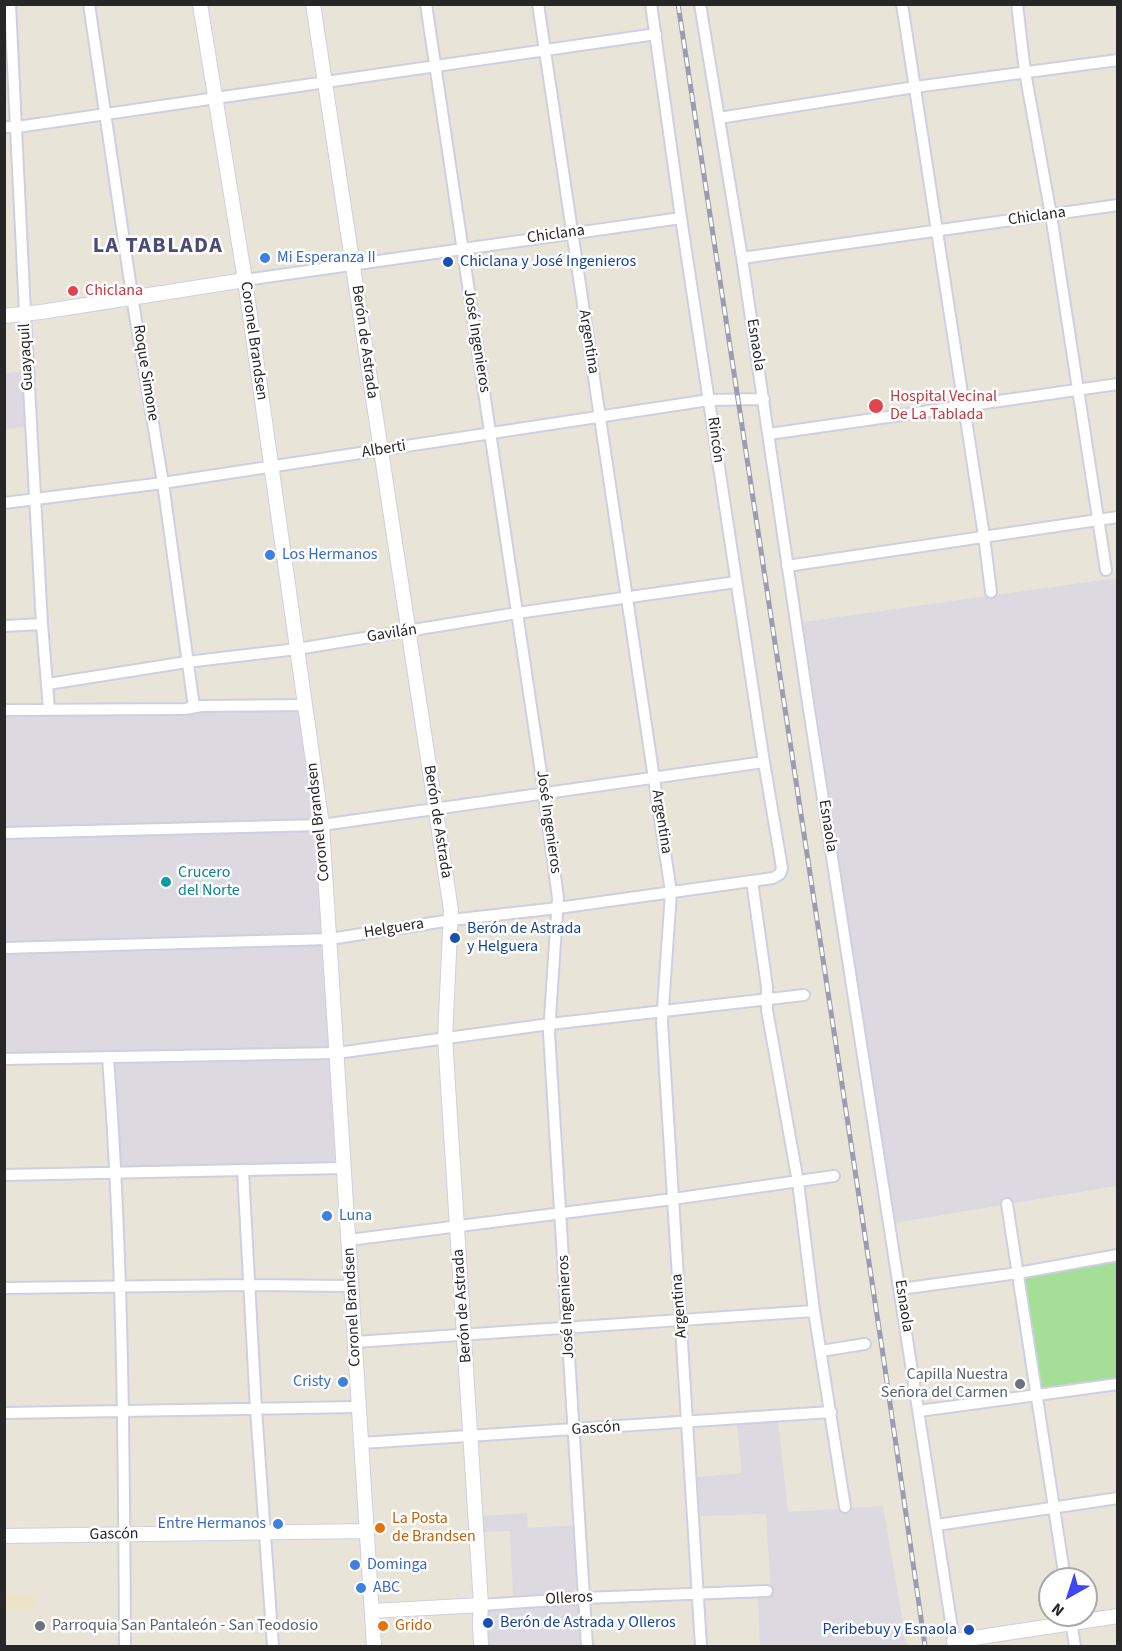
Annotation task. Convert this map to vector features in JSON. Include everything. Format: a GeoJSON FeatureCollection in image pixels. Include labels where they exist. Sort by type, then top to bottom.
{"type":"FeatureCollection","features":[{"type":"Feature","properties":{"kind":"street","name":"Guayaquil"},"geometry":{"type":"LineString","coordinates":[[10,4],[42,624],[49,709]]}},
{"type":"Feature","properties":{"kind":"street","name":"Roque Simone"},"geometry":{"type":"LineString","coordinates":[[89,4],[163,483],[194,707]]}},
{"type":"Feature","properties":{"kind":"street","name":"Coronel Brandsen"},"geometry":{"type":"LineString","coordinates":[[200,4],[245,280],[322,825],[374,1647]]}},
{"type":"Feature","properties":{"kind":"street","name":"Berón de Astrada"},"geometry":{"type":"LineString","coordinates":[[313,4],[451,920],[445,1038],[465,1334],[481,1605],[481,1647]]}},
{"type":"Feature","properties":{"kind":"street","name":"José Ingenieros"},"geometry":{"type":"LineString","coordinates":[[426,4],[544,793],[558,908],[550,1024],[587,1647]]}},
{"type":"Feature","properties":{"kind":"street","name":"Argentina"},"geometry":{"type":"LineString","coordinates":[[538,4],[671,892],[662,1012],[701,1647]]}},
{"type":"Feature","properties":{"kind":"street","name":"Rincón"},"geometry":{"type":"LineString","coordinates":[[651,4],[736,582],[782,868],[780,874]]}},
{"type":"Feature","properties":{"kind":"street","name":"Esnaola"},"geometry":{"type":"LineString","coordinates":[[700,4],[764,399],[955,1644]]}},
{"type":"Feature","properties":{"kind":"street"},"geometry":{"type":"LineString","coordinates":[[902,4],[991,592]]}},
{"type":"Feature","properties":{"kind":"street"},"geometry":{"type":"LineString","coordinates":[[1017,4],[1025,72],[1051,215],[1106,570]]}},
{"type":"Feature","properties":{"kind":"street"},"geometry":{"type":"LineString","coordinates":[[4,128],[656,34]]}},
{"type":"Feature","properties":{"kind":"street"},"geometry":{"type":"LineString","coordinates":[[719,118],[915,87],[1118,60]]}},
{"type":"Feature","properties":{"kind":"street","name":"Chiclana"},"geometry":{"type":"LineString","coordinates":[[742,258],[1118,205]]}},
{"type":"Feature","properties":{"kind":"street","name":"Chiclana"},"geometry":{"type":"LineString","coordinates":[[4,315],[25,314],[681,218]]}},
{"type":"Feature","properties":{"kind":"street"},"geometry":{"type":"LineString","coordinates":[[769,434],[1118,384]]}},
{"type":"Feature","properties":{"kind":"street","name":"Alberti"},"geometry":{"type":"LineString","coordinates":[[4,503],[163,483],[709,400],[764,399]]}},
{"type":"Feature","properties":{"kind":"street"},"geometry":{"type":"LineString","coordinates":[[788,566],[1118,516]]}},
{"type":"Feature","properties":{"kind":"street","name":"Gavilán"},"geometry":{"type":"LineString","coordinates":[[48,684],[187,662],[297,649],[627,596],[736,582]]}},
{"type":"Feature","properties":{"kind":"street"},"geometry":{"type":"LineString","coordinates":[[4,626],[42,624]]}},
{"type":"Feature","properties":{"kind":"street"},"geometry":{"type":"LineString","coordinates":[[4,710],[185,709],[305,705]]}},
{"type":"Feature","properties":{"kind":"street"},"geometry":{"type":"LineString","coordinates":[[4,833],[322,825],[764,762]]}},
{"type":"Feature","properties":{"kind":"street","name":"Helguera"},"geometry":{"type":"LineString","coordinates":[[4,948],[330,939],[451,920],[558,908],[773,878],[780,874]]}},
{"type":"Feature","properties":{"kind":"street"},"geometry":{"type":"LineString","coordinates":[[752,880],[767,1010],[798,1182],[814,1311],[845,1507]]}},
{"type":"Feature","properties":{"kind":"street"},"geometry":{"type":"LineString","coordinates":[[4,1059],[337,1053],[550,1024],[804,996]]}},
{"type":"Feature","properties":{"kind":"street"},"geometry":{"type":"LineString","coordinates":[[108,1058],[117,1171],[121,1288],[125,1647]]}},
{"type":"Feature","properties":{"kind":"street"},"geometry":{"type":"LineString","coordinates":[[4,1175],[343,1168]]}},
{"type":"Feature","properties":{"kind":"street"},"geometry":{"type":"LineString","coordinates":[[243,1170],[256,1409],[273,1647]]}},
{"type":"Feature","properties":{"kind":"street"},"geometry":{"type":"LineString","coordinates":[[349,1240],[673,1200],[834,1176]]}},
{"type":"Feature","properties":{"kind":"street"},"geometry":{"type":"LineString","coordinates":[[1007,1204],[1063,1567]]}},
{"type":"Feature","properties":{"kind":"street"},"geometry":{"type":"LineString","coordinates":[[900,1289],[1018,1273],[1118,1255]]}},
{"type":"Feature","properties":{"kind":"street"},"geometry":{"type":"LineString","coordinates":[[4,1288],[351,1286]]}},
{"type":"Feature","properties":{"kind":"street"},"geometry":{"type":"LineString","coordinates":[[355,1342],[814,1311]]}},
{"type":"Feature","properties":{"kind":"street"},"geometry":{"type":"LineString","coordinates":[[821,1351],[865,1344]]}},
{"type":"Feature","properties":{"kind":"street"},"geometry":{"type":"LineString","coordinates":[[919,1412],[1118,1384]]}},
{"type":"Feature","properties":{"kind":"street"},"geometry":{"type":"LineString","coordinates":[[4,1413],[359,1407]]}},
{"type":"Feature","properties":{"kind":"street","name":"Gascón"},"geometry":{"type":"LineString","coordinates":[[362,1443],[831,1412]]}},
{"type":"Feature","properties":{"kind":"street"},"geometry":{"type":"LineString","coordinates":[[937,1525],[1118,1498]]}},
{"type":"Feature","properties":{"kind":"street","name":"Gascón"},"geometry":{"type":"LineString","coordinates":[[4,1536],[367,1531]]}},
{"type":"Feature","properties":{"kind":"street","name":"Olleros"},"geometry":{"type":"LineString","coordinates":[[372,1611],[584,1598],[767,1591]]}},
{"type":"Feature","properties":{"kind":"street"},"geometry":{"type":"LineString","coordinates":[[1098,1617],[1118,1616]]}},
{"type":"Feature","properties":{"kind":"street"},"geometry":{"type":"LineString","coordinates":[[955,1644],[1038,1626]]}},
{"type":"Feature","properties":{"kind":"street"},"geometry":{"type":"LineString","coordinates":[[1071,1627],[1075,1647]]}},
{"type":"Feature","properties":{"kind":"shaded area"},"geometry":{"type":"Polygon","coordinates":[[[25,371],[28,427],[5,429],[5,373],[25,371]]]}},
{"type":"Feature","properties":{"kind":"shaded area"},"geometry":{"type":"Polygon","coordinates":[[[1117,578],[1117,1186],[894,1223],[803,622],[1117,578]]]}},
{"type":"Feature","properties":{"kind":"shaded area"},"geometry":{"type":"Polygon","coordinates":[[[300,710],[317,816],[321,913],[338,1156],[335,1162],[330,1164],[129,1169],[123,1166],[120,1160],[112,1055],[5,1056],[4,714],[300,710]]]}},
{"type":"Feature","properties":{"kind":"shaded area"},"geometry":{"type":"Polygon","coordinates":[[[778,1420],[788,1512],[883,1506],[907,1646],[760,1646],[758,1596],[771,1595],[766,1514],[699,1516],[697,1477],[742,1473],[737,1425],[778,1420]]]}},
{"type":"Feature","properties":{"kind":"shaded area"},"geometry":{"type":"Polygon","coordinates":[[[527,1513],[528,1528],[574,1525],[577,1585],[572,1593],[513,1597],[510,1531],[480,1532],[479,1516],[527,1513]]]}},
{"type":"Feature","properties":{"kind":"shaded area"},"geometry":{"type":"Polygon","coordinates":[[[5,1594],[34,1594],[34,1609],[5,1609],[5,1594]]]}},
{"type":"Feature","properties":{"kind":"shaded area"},"geometry":{"type":"Polygon","coordinates":[[[570,1601],[578,1605],[583,1613],[584,1646],[489,1646],[487,1617],[489,1610],[570,1601]]]}},
{"type":"Feature","properties":{"kind":"green space"},"geometry":{"type":"Polygon","coordinates":[[[1117,1261],[1117,1382],[1039,1391],[1023,1283],[1028,1276],[1117,1261]]]}},
{"type":"Feature","properties":{"kind":"railway"},"geometry":{"type":"LineString","coordinates":[[678,4],[882,1348],[925,1646]]}},
{"type":"Feature","properties":{"kind":"place","name":"Mi Esperanza II"},"geometry":{"type":"Point","coordinates":[265,258]}},
{"type":"Feature","properties":{"kind":"place","name":"Chiclana y José Ingenieros"},"geometry":{"type":"Point","coordinates":[448,262]}},
{"type":"Feature","properties":{"kind":"place","name":"Chiclana"},"geometry":{"type":"Point","coordinates":[73,291]}},
{"type":"Feature","properties":{"kind":"place","name":"Hospital Vecinal De La Tablada"},"geometry":{"type":"Point","coordinates":[876,406]}},
{"type":"Feature","properties":{"kind":"place","name":"Los Hermanos"},"geometry":{"type":"Point","coordinates":[270,555]}},
{"type":"Feature","properties":{"kind":"place","name":"Crucero del Norte"},"geometry":{"type":"Point","coordinates":[166,882]}},
{"type":"Feature","properties":{"kind":"place","name":"Berón de Astrada y Helguera"},"geometry":{"type":"Point","coordinates":[455,938]}},
{"type":"Feature","properties":{"kind":"place","name":"Luna"},"geometry":{"type":"Point","coordinates":[327,1216]}},
{"type":"Feature","properties":{"kind":"place","name":"Cristy"},"geometry":{"type":"Point","coordinates":[343,1382]}},
{"type":"Feature","properties":{"kind":"place","name":"Capilla Nuestra Señora del Carmen"},"geometry":{"type":"Point","coordinates":[1020,1384]}},
{"type":"Feature","properties":{"kind":"place","name":"Entre Hermanos"},"geometry":{"type":"Point","coordinates":[278,1524]}},
{"type":"Feature","properties":{"kind":"place","name":"La Posta de Brandsen"},"geometry":{"type":"Point","coordinates":[380,1528]}},
{"type":"Feature","properties":{"kind":"place","name":"Dominga"},"geometry":{"type":"Point","coordinates":[355,1565]}},
{"type":"Feature","properties":{"kind":"place","name":"ABC"},"geometry":{"type":"Point","coordinates":[361,1588]}},
{"type":"Feature","properties":{"kind":"place","name":"Berón de Astrada y Olleros"},"geometry":{"type":"Point","coordinates":[488,1623]}},
{"type":"Feature","properties":{"kind":"place","name":"Parroquia San Pantaleón - San Teodosio"},"geometry":{"type":"Point","coordinates":[40,1626]}},
{"type":"Feature","properties":{"kind":"place","name":"Grido"},"geometry":{"type":"Point","coordinates":[383,1626]}},
{"type":"Feature","properties":{"kind":"place","name":"Peribebuy y Esnaola"},"geometry":{"type":"Point","coordinates":[969,1630]}},
{"type":"Feature","properties":{"kind":"district","name":"LA TABLADA"},"geometry":{"type":"Point","coordinates":[158,247]}}]}
